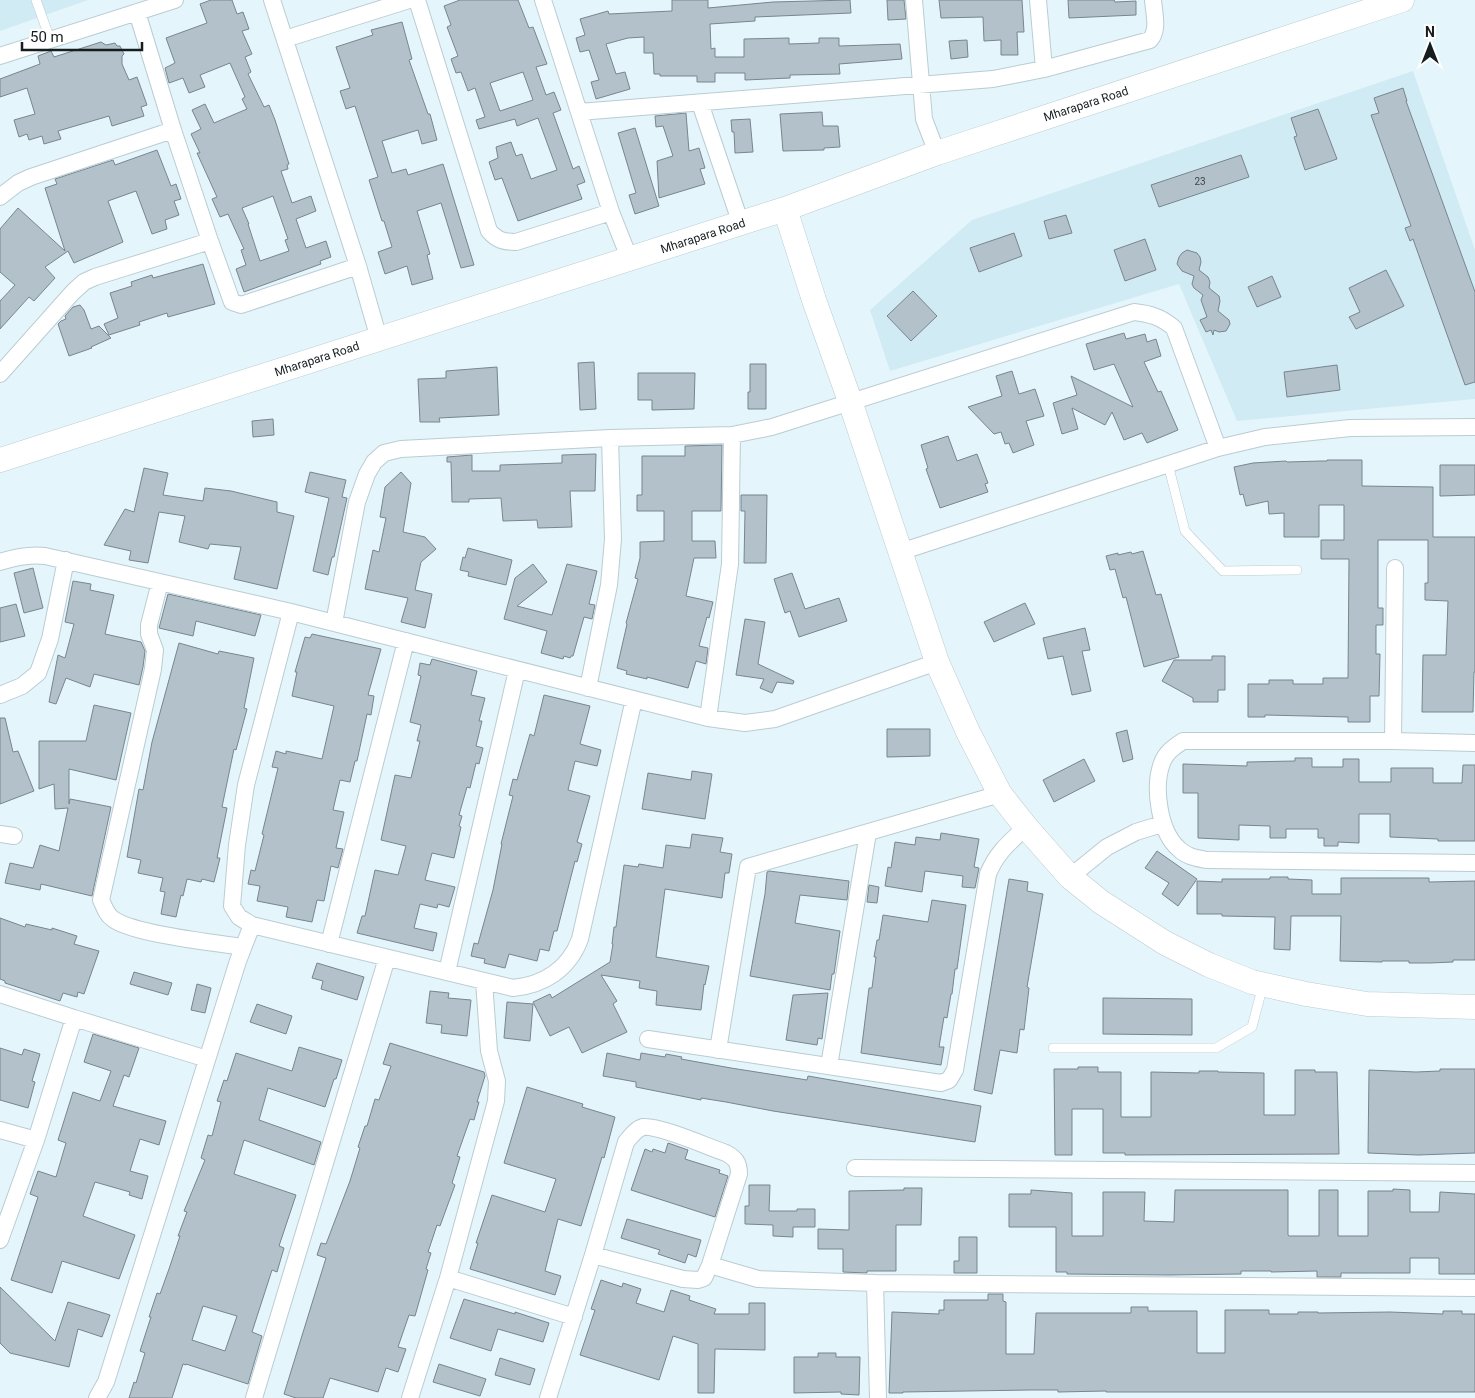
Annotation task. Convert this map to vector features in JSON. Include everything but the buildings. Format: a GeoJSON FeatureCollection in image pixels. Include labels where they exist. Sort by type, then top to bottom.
{"type":"FeatureCollection","features":[{"type":"Feature","properties":{"kind":"main road","name":"Mharapara Road"},"geometry":{"type":"LineString","coordinates":[[0,460],[741,224],[937,153],[1402,0]]}},
{"type":"Feature","properties":{"kind":"main road"},"geometry":{"type":"LineString","coordinates":[[785,209],[937,662],[968,732],[1000,794],[1026,827],[1070,877],[1101,902],[1165,943],[1209,965],[1252,982],[1367,1004],[1475,1007]]}},
{"type":"Feature","properties":{"kind":"street"},"geometry":{"type":"LineString","coordinates":[[0,56],[175,0]]}},
{"type":"Feature","properties":{"kind":"street"},"geometry":{"type":"LineString","coordinates":[[272,0],[358,266],[379,339]]}},
{"type":"Feature","properties":{"kind":"street"},"geometry":{"type":"LineString","coordinates":[[285,39],[409,0]]}},
{"type":"Feature","properties":{"kind":"street"},"geometry":{"type":"LineString","coordinates":[[417,0],[489,231],[496,239],[505,242],[516,242],[611,212]]}},
{"type":"Feature","properties":{"kind":"street"},"geometry":{"type":"LineString","coordinates":[[544,0],[611,212],[630,260]]}},
{"type":"Feature","properties":{"kind":"street"},"geometry":{"type":"LineString","coordinates":[[914,0],[924,119],[937,153]]}},
{"type":"Feature","properties":{"kind":"street"},"geometry":{"type":"LineString","coordinates":[[1038,0],[1044,69]]}},
{"type":"Feature","properties":{"kind":"street"},"geometry":{"type":"LineString","coordinates":[[579,112],[993,79],[1044,69],[1150,40],[1156,29],[1153,0]]}},
{"type":"Feature","properties":{"kind":"street"},"geometry":{"type":"LineString","coordinates":[[137,12],[173,130],[232,302],[241,305],[358,266]]}},
{"type":"Feature","properties":{"kind":"street"},"geometry":{"type":"LineString","coordinates":[[700,103],[741,224]]}},
{"type":"Feature","properties":{"kind":"street"},"geometry":{"type":"LineString","coordinates":[[0,197],[18,183],[31,177],[173,130]]}},
{"type":"Feature","properties":{"kind":"street"},"geometry":{"type":"LineString","coordinates":[[0,374],[84,282],[210,241]]}},
{"type":"Feature","properties":{"kind":"street"},"geometry":{"type":"LineString","coordinates":[[334,623],[357,502],[374,462],[384,453],[401,449],[610,438],[732,435],[772,427],[1134,312],[1150,314],[1163,319],[1174,328],[1218,448]]}},
{"type":"Feature","properties":{"kind":"street"},"geometry":{"type":"LineString","coordinates":[[900,552],[1218,448],[1265,437],[1350,428],[1475,427]]}},
{"type":"Feature","properties":{"kind":"street"},"geometry":{"type":"LineString","coordinates":[[708,718],[730,564],[732,435]]}},
{"type":"Feature","properties":{"kind":"street"},"geometry":{"type":"LineString","coordinates":[[588,688],[609,585],[614,539],[610,438]]}},
{"type":"Feature","properties":{"kind":"street"},"geometry":{"type":"LineString","coordinates":[[0,562],[32,554],[66,560],[291,612],[708,718],[745,724],[775,719],[937,662]]}},
{"type":"Feature","properties":{"kind":"street"},"geometry":{"type":"LineString","coordinates":[[0,695],[22,686],[38,673],[50,639],[66,560]]}},
{"type":"Feature","properties":{"kind":"street"},"geometry":{"type":"LineString","coordinates":[[1393,741],[1395,568]]}},
{"type":"Feature","properties":{"kind":"street"},"geometry":{"type":"LineString","coordinates":[[160,582],[149,625],[149,634],[155,650],[153,669],[101,900],[108,915],[116,921],[134,928],[243,947]]}},
{"type":"Feature","properties":{"kind":"street"},"geometry":{"type":"LineString","coordinates":[[291,612],[246,785],[237,846],[232,906],[239,917],[252,925],[513,988],[530,986],[562,968],[576,952],[580,939],[634,699]]}},
{"type":"Feature","properties":{"kind":"street"},"geometry":{"type":"LineString","coordinates":[[330,944],[406,641]]}},
{"type":"Feature","properties":{"kind":"street"},"geometry":{"type":"LineString","coordinates":[[447,972],[517,670]]}},
{"type":"Feature","properties":{"kind":"street"},"geometry":{"type":"LineString","coordinates":[[1475,743],[1183,741],[1170,750],[1162,762],[1157,781],[1162,824],[1168,836],[1179,850],[1191,857],[1207,860],[1475,863]]}},
{"type":"Feature","properties":{"kind":"street"},"geometry":{"type":"LineString","coordinates":[[718,1050],[748,867],[1000,794]]}},
{"type":"Feature","properties":{"kind":"street"},"geometry":{"type":"LineString","coordinates":[[1070,877],[1108,846],[1136,832],[1162,824]]}},
{"type":"Feature","properties":{"kind":"street"},"geometry":{"type":"LineString","coordinates":[[648,1040],[941,1082],[949,1080],[955,1070],[988,874],[994,860],[1002,849],[1026,827]]}},
{"type":"Feature","properties":{"kind":"street"},"geometry":{"type":"LineString","coordinates":[[829,1066],[868,833]]}},
{"type":"Feature","properties":{"kind":"street"},"geometry":{"type":"LineString","coordinates":[[97,1398],[106,1382],[207,1059],[243,947],[252,925]]}},
{"type":"Feature","properties":{"kind":"street"},"geometry":{"type":"LineString","coordinates":[[254,1398],[387,958]]}},
{"type":"Feature","properties":{"kind":"street"},"geometry":{"type":"LineString","coordinates":[[410,1398],[448,1278],[496,1101],[497,1081],[489,1052],[484,981]]}},
{"type":"Feature","properties":{"kind":"street"},"geometry":{"type":"LineString","coordinates":[[0,994],[207,1059]]}},
{"type":"Feature","properties":{"kind":"street"},"geometry":{"type":"LineString","coordinates":[[0,1240],[36,1140],[74,1018]]}},
{"type":"Feature","properties":{"kind":"street"},"geometry":{"type":"LineString","coordinates":[[548,1398],[626,1142],[632,1134],[642,1128],[655,1128],[726,1153],[734,1158],[738,1165],[738,1174],[710,1265],[704,1278],[698,1280],[683,1279],[593,1255]]}},
{"type":"Feature","properties":{"kind":"street"},"geometry":{"type":"LineString","coordinates":[[0,1130],[36,1140]]}},
{"type":"Feature","properties":{"kind":"street"},"geometry":{"type":"LineString","coordinates":[[855,1168],[1475,1173]]}},
{"type":"Feature","properties":{"kind":"street"},"geometry":{"type":"LineString","coordinates":[[710,1265],[758,1280],[875,1283],[1475,1288]]}},
{"type":"Feature","properties":{"kind":"street"},"geometry":{"type":"LineString","coordinates":[[448,1278],[574,1317]]}},
{"type":"Feature","properties":{"kind":"street"},"geometry":{"type":"LineString","coordinates":[[875,1283],[878,1398]]}},
{"type":"Feature","properties":{"kind":"lane"},"geometry":{"type":"LineString","coordinates":[[36,0],[50,39]]}},
{"type":"Feature","properties":{"kind":"lane"},"geometry":{"type":"LineString","coordinates":[[1168,464],[1185,531],[1223,571],[1297,570]]}},
{"type":"Feature","properties":{"kind":"lane"},"geometry":{"type":"LineString","coordinates":[[1053,1048],[1216,1048],[1252,1027],[1263,984]]}},
{"type":"Feature","properties":{"kind":"shaded area"},"geometry":{"type":"Polygon","coordinates":[[[0,0],[88,0],[0,31],[0,0]]]}},
{"type":"Feature","properties":{"kind":"shaded area"},"geometry":{"type":"Polygon","coordinates":[[[1413,71],[1475,250],[1475,399],[1237,421],[1179,284],[890,371],[870,310],[972,220],[1413,71]]]}}]}
